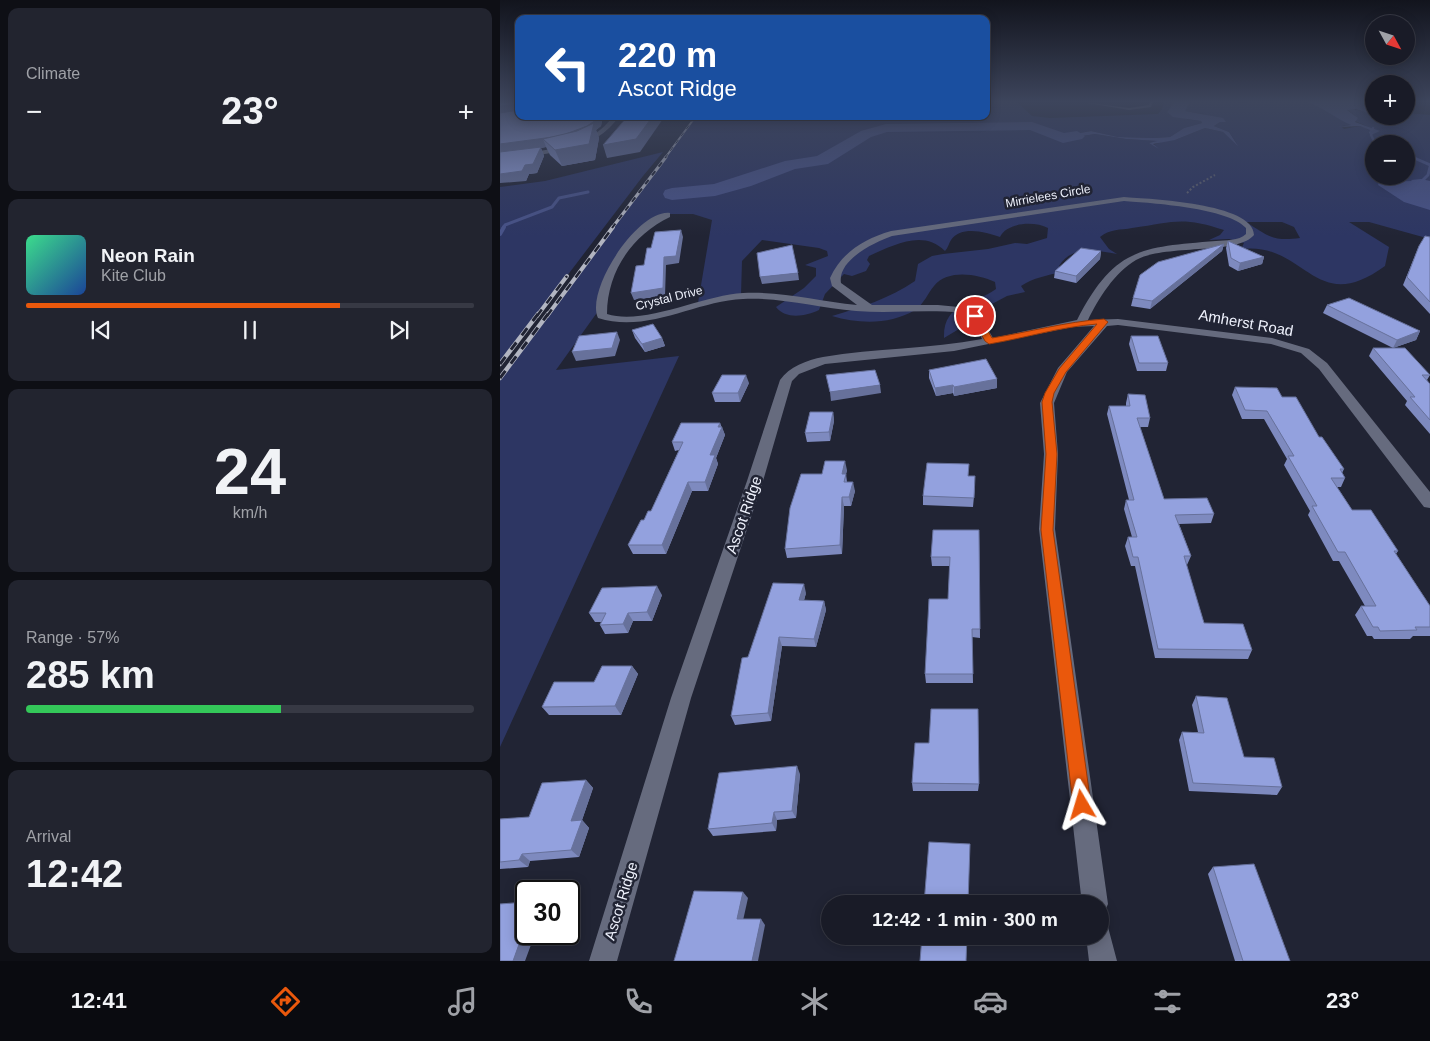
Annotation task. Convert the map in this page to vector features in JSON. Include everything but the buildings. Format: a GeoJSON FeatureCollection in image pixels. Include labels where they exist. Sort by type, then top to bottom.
{"type":"FeatureCollection","features":[{"type":"Feature","properties":{"kind":"street"},"geometry":{"type":"LineString","coordinates":[[500,157],[540,152],[561,147]]}},
{"type":"Feature","properties":{"kind":"street","name":"Mirrielees Circle"},"geometry":{"type":"LineString","coordinates":[[870,308],[836,284],[835,278],[846,259],[858,248],[882,237],[1114,199],[1143,199],[1226,213],[1238,218],[1250,228],[1250,235],[1246,239],[1234,242],[1136,255],[1090,303],[1081,323]]}},
{"type":"Feature","properties":{"kind":"street","name":"Crystal Drive"},"geometry":{"type":"LineString","coordinates":[[668,215],[648,223],[640,231],[607,278],[601,307],[602,316],[606,319],[634,320],[698,303],[741,295],[764,295],[870,308]]}},
{"type":"Feature","properties":{"kind":"street"},"geometry":{"type":"LineString","coordinates":[[870,308],[965,310],[975,316],[989,341]]}},
{"type":"Feature","properties":{"kind":"street"},"geometry":{"type":"LineString","coordinates":[[1094,895],[1047,530],[1051,454],[1047,402],[1062,371],[1104,322]]}},
{"type":"Feature","properties":{"kind":"street","name":"Ascot Ridge"},"geometry":{"type":"LineString","coordinates":[[603,961],[681,698],[755,481],[787,378],[805,366],[823,361],[954,348],[1081,323],[1104,322]]}},
{"type":"Feature","properties":{"kind":"street","name":"Amherst Road"},"geometry":{"type":"LineString","coordinates":[[1104,322],[1272,341],[1305,351],[1323,366],[1338,383],[1430,503]]}},
{"type":"Feature","properties":{"kind":"street"},"geometry":{"type":"LineString","coordinates":[[1100,945],[1102,961]]}},
{"type":"Feature","properties":{"kind":"path"},"geometry":{"type":"LineString","coordinates":[[1179,204],[1190,188],[1216,175]]}},
{"type":"Feature","properties":{"kind":"shaded area"},"geometry":{"type":"Polygon","coordinates":[[[673,147],[1365,147],[1365,185],[1415,185],[1415,147],[1430,147],[1430,239],[1369,222],[1349,222],[1389,247],[1385,266],[1361,280],[1342,284],[1325,281],[1281,256],[1263,250],[1241,249],[1244,243],[1229,239],[1209,240],[1220,235],[1224,230],[1198,223],[1168,222],[1107,232],[1100,237],[1109,249],[1117,254],[1085,251],[1071,255],[1064,259],[1059,266],[1062,272],[1026,283],[1021,286],[1025,292],[1007,296],[975,313],[968,317],[959,329],[944,338],[945,326],[954,311],[996,289],[995,282],[971,275],[947,277],[934,286],[918,308],[905,315],[885,321],[853,321],[832,316],[875,302],[915,281],[918,264],[932,256],[988,249],[1015,243],[1027,244],[1047,238],[1048,228],[1036,224],[1022,224],[1009,228],[1000,237],[974,231],[961,232],[955,235],[945,251],[936,244],[918,240],[888,247],[869,256],[867,260],[870,264],[866,271],[852,276],[844,274],[825,294],[819,310],[796,316],[785,314],[776,307],[804,288],[816,276],[816,268],[805,265],[828,256],[827,251],[819,248],[762,240],[742,261],[741,295],[698,303],[712,220],[693,214],[668,214],[648,223],[607,278],[601,307],[556,370],[679,356],[500,747],[500,378],[673,147]],[[1246,222],[1265,234],[1283,239],[1300,238],[1294,227],[1282,222],[1246,222]]]}},
{"type":"Feature","properties":{"kind":"shaded area"},"geometry":{"type":"Polygon","coordinates":[[[663,152],[500,364],[500,187],[545,181],[663,152]]]}},
{"type":"Feature","properties":{"kind":"shaded area"},"geometry":{"type":"Polygon","coordinates":[[[1415,180],[1430,181],[1430,210],[1404,202],[1378,185],[1415,185],[1415,180]]]}},
{"type":"Feature","properties":{"kind":"waterway"},"geometry":{"type":"LineString","coordinates":[[672,194],[715,190],[745,182],[791,165],[822,160],[844,147]]}},
{"type":"Feature","properties":{"kind":"waterway"},"geometry":{"type":"LineString","coordinates":[[1415,158],[1430,165]]}},
{"type":"Feature","properties":{"kind":"waterway"},"geometry":{"type":"LineString","coordinates":[[1418,185],[1428,175],[1430,167]]}},
{"type":"Feature","properties":{"kind":"waterway"},"geometry":{"type":"LineString","coordinates":[[503,228],[505,225],[552,207],[559,198],[588,192]]}},
{"type":"Feature","properties":{"kind":"waterway"},"geometry":{"type":"LineString","coordinates":[[500,234],[504,227]]}},
{"type":"Feature","properties":{"kind":"railway"},"geometry":{"type":"LineString","coordinates":[[665,158],[673,147]]}},
{"type":"Feature","properties":{"kind":"railway"},"geometry":{"type":"LineString","coordinates":[[612,228],[666,157]]}},
{"type":"Feature","properties":{"kind":"railway"},"geometry":{"type":"LineString","coordinates":[[547,316],[613,227]]}},
{"type":"Feature","properties":{"kind":"railway"},"geometry":{"type":"LineString","coordinates":[[537,316],[567,276]]}},
{"type":"Feature","properties":{"kind":"railway"},"geometry":{"type":"LineString","coordinates":[[500,364],[538,314]]}},
{"type":"Feature","properties":{"kind":"railway"},"geometry":{"type":"LineString","coordinates":[[500,378],[548,314]]}},
{"type":"Feature","properties":{"kind":"route"},"geometry":{"type":"LineString","coordinates":[[975,316],[989,341],[1026,335],[1072,324],[1093,321],[1104,322],[1062,371],[1047,402],[1051,454],[1047,530],[1082,805]]}}]}
